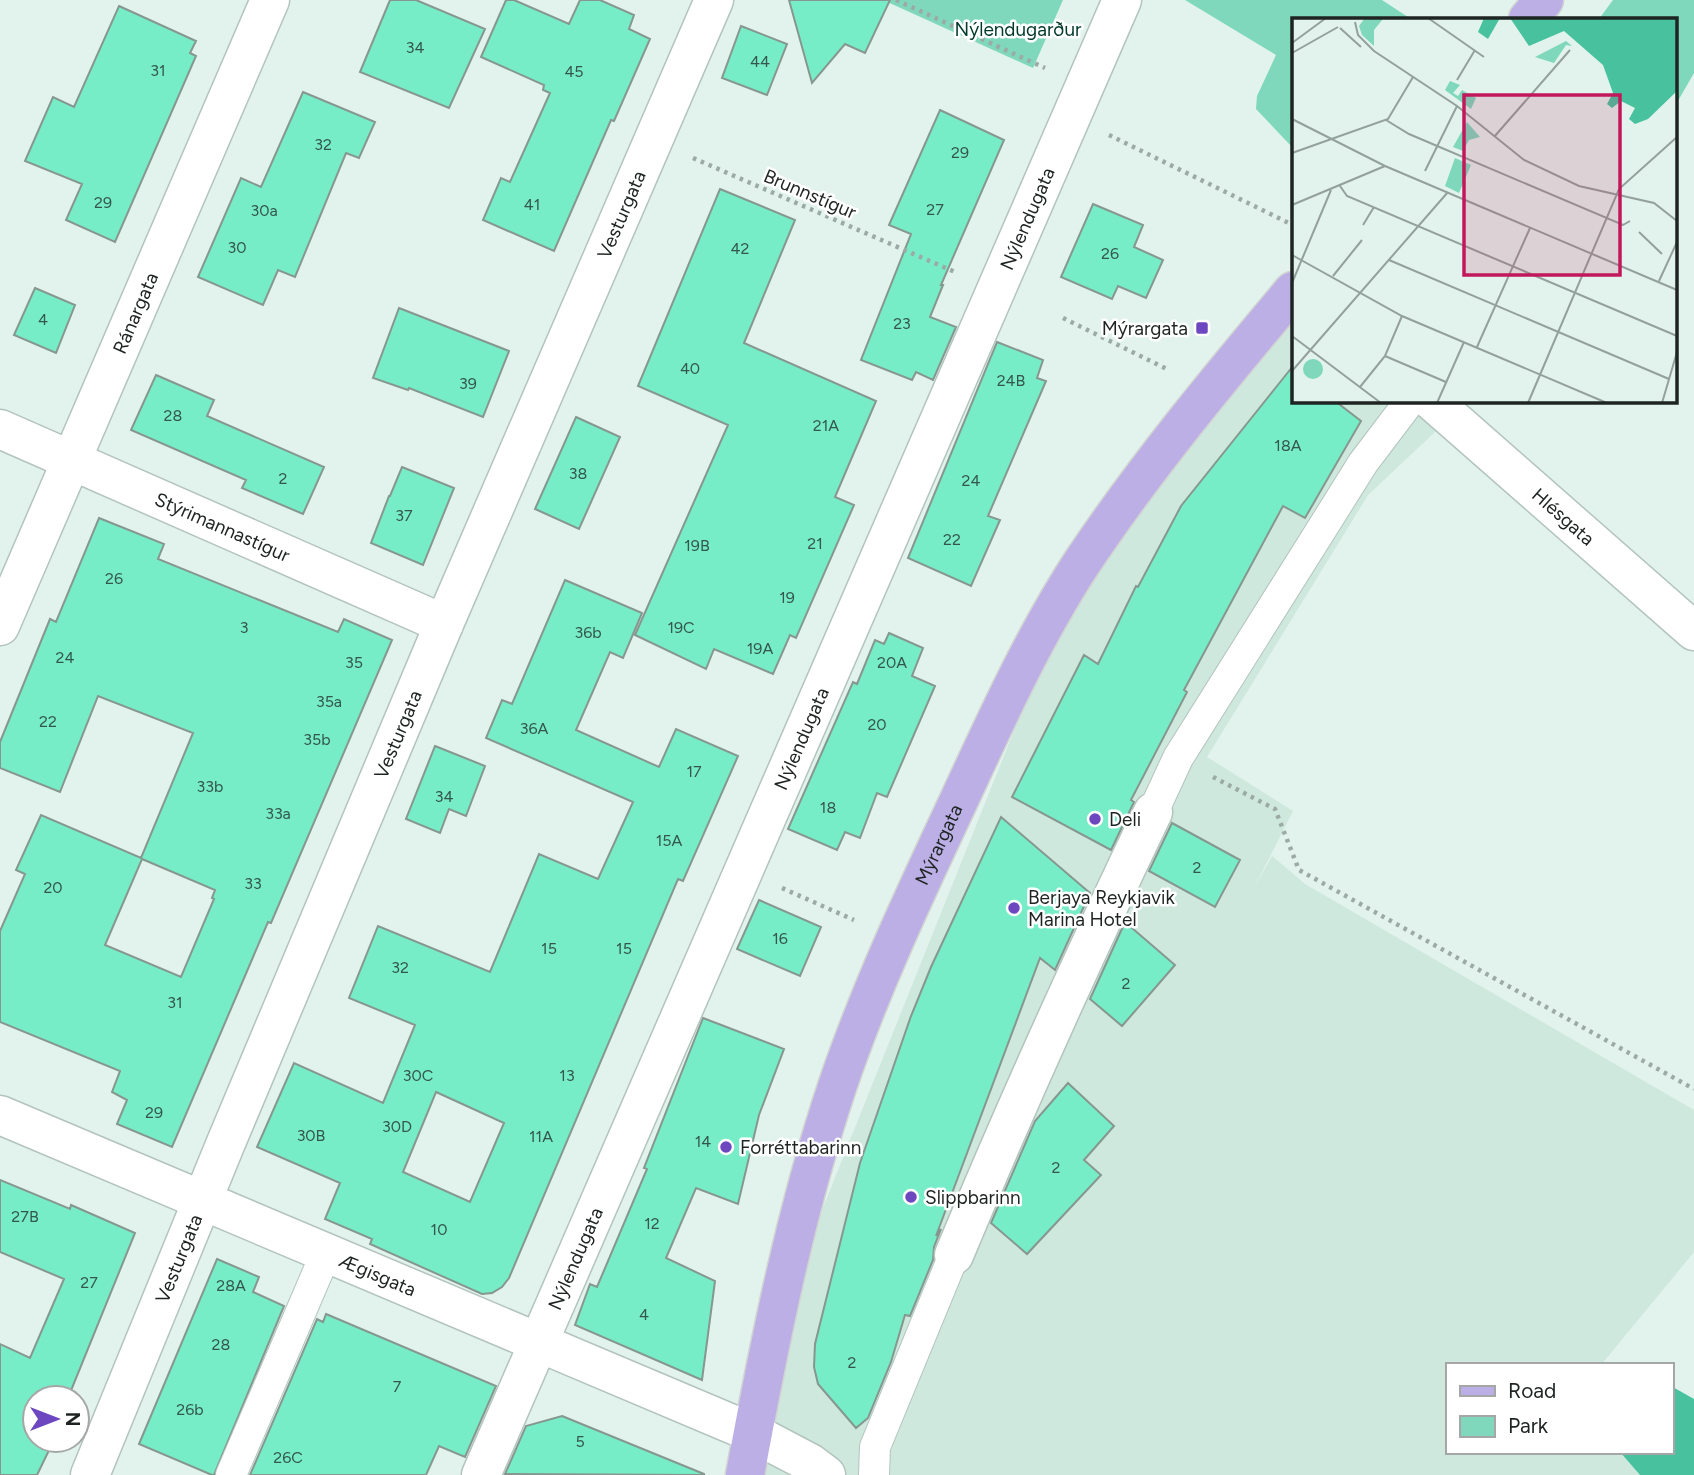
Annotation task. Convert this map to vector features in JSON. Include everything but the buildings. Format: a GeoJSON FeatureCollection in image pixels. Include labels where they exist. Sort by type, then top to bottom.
{"type":"FeatureCollection","features":[{"type":"Feature","properties":{"kind":"main road"},"geometry":{"type":"LineString","coordinates":[[1529,18],[1544,0]]}},
{"type":"Feature","properties":{"kind":"main road","name":"Mýrargata"},"geometry":{"type":"LineString","coordinates":[[745,1475],[793,1236],[836,1089],[869,1000],[974,768],[1028,657],[1080,566],[1133,489],[1206,394],[1292,293]]}},
{"type":"Feature","properties":{"kind":"street","name":"Ránargata"},"geometry":{"type":"LineString","coordinates":[[0,626],[270,0]]}},
{"type":"Feature","properties":{"kind":"street","name":"Vesturgata"},"geometry":{"type":"LineString","coordinates":[[90,1475],[444,624],[714,0]]}},
{"type":"Feature","properties":{"kind":"street","name":"Nýlendugata"},"geometry":{"type":"LineString","coordinates":[[481,1475],[1122,0]]}},
{"type":"Feature","properties":{"kind":"street","name":"Hlésgata"},"geometry":{"type":"LineString","coordinates":[[1433,402],[1694,631]]}},
{"type":"Feature","properties":{"kind":"street","name":"Stýrimannastígur"},"geometry":{"type":"LineString","coordinates":[[0,429],[444,624]]}},
{"type":"Feature","properties":{"kind":"street"},"geometry":{"type":"LineString","coordinates":[[954,1255],[1003,1138],[1153,812]]}},
{"type":"Feature","properties":{"kind":"street","name":"Ægisgata"},"geometry":{"type":"LineString","coordinates":[[0,1115],[753,1433],[810,1463],[826,1475]]}},
{"type":"Feature","properties":{"kind":"lane"},"geometry":{"type":"LineString","coordinates":[[1153,812],[1178,758],[1363,463],[1409,402]]}},
{"type":"Feature","properties":{"kind":"lane"},"geometry":{"type":"LineString","coordinates":[[231,1475],[326,1253]]}},
{"type":"Feature","properties":{"kind":"lane"},"geometry":{"type":"LineString","coordinates":[[874,1475],[874,1447],[954,1255]]}},
{"type":"Feature","properties":{"kind":"path"},"geometry":{"type":"LineString","coordinates":[[897,0],[1292,224]]}},
{"type":"Feature","properties":{"kind":"path","name":"Brunnstígur"},"geometry":{"type":"LineString","coordinates":[[654,141],[956,272]]}},
{"type":"Feature","properties":{"kind":"path"},"geometry":{"type":"LineString","coordinates":[[1063,318],[1181,376]]}},
{"type":"Feature","properties":{"kind":"path"},"geometry":{"type":"LineString","coordinates":[[1178,758],[1275,809],[1299,870],[1694,1089]]}},
{"type":"Feature","properties":{"kind":"path"},"geometry":{"type":"LineString","coordinates":[[743,870],[866,925]]}},
{"type":"Feature","properties":{"kind":"shaded area"},"geometry":{"type":"Polygon","coordinates":[[[1292,290],[1292,402],[1407,402],[1436,431],[1368,495],[1207,757],[1293,811],[1254,888],[1272,856],[1305,884],[1694,1110],[1694,1252],[1603,1363],[1446,1363],[1446,1454],[1622,1454],[1640,1475],[751,1475],[796,1275],[1080,566],[1292,290]]]}},
{"type":"Feature","properties":{"kind":"shaded area"},"geometry":{"type":"Polygon","coordinates":[[[1673,1387],[1694,1399],[1694,1475],[1640,1475],[1622,1454],[1673,1454],[1673,1387]]]}},
{"type":"Feature","properties":{"kind":"green space","name":"Nýlendugarður"},"geometry":{"type":"Polygon","coordinates":[[[883,0],[1063,0],[1033,68],[883,0]]]}},
{"type":"Feature","properties":{"kind":"green space"},"geometry":{"type":"Polygon","coordinates":[[[1185,0],[1382,0],[1409,18],[1292,18],[1292,147],[1256,109],[1257,96],[1276,55],[1185,0]]]}},
{"type":"Feature","properties":{"kind":"green space"},"geometry":{"type":"Polygon","coordinates":[[[1613,0],[1694,0],[1694,73],[1676,104],[1676,18],[1600,18],[1613,0]]]}},
{"type":"Feature","properties":{"kind":"place","name":"Mýrargata"},"geometry":{"type":"Point","coordinates":[1202,328]}},
{"type":"Feature","properties":{"kind":"place","name":"Deli"},"geometry":{"type":"Point","coordinates":[1095,819]}},
{"type":"Feature","properties":{"kind":"place","name":"Berjaya Reykjavik Marina Hotel"},"geometry":{"type":"Point","coordinates":[1014,908]}},
{"type":"Feature","properties":{"kind":"place","name":"Forréttabarinn"},"geometry":{"type":"Point","coordinates":[726,1147]}},
{"type":"Feature","properties":{"kind":"place","name":"Slippbarinn"},"geometry":{"type":"Point","coordinates":[911,1197]}}]}
